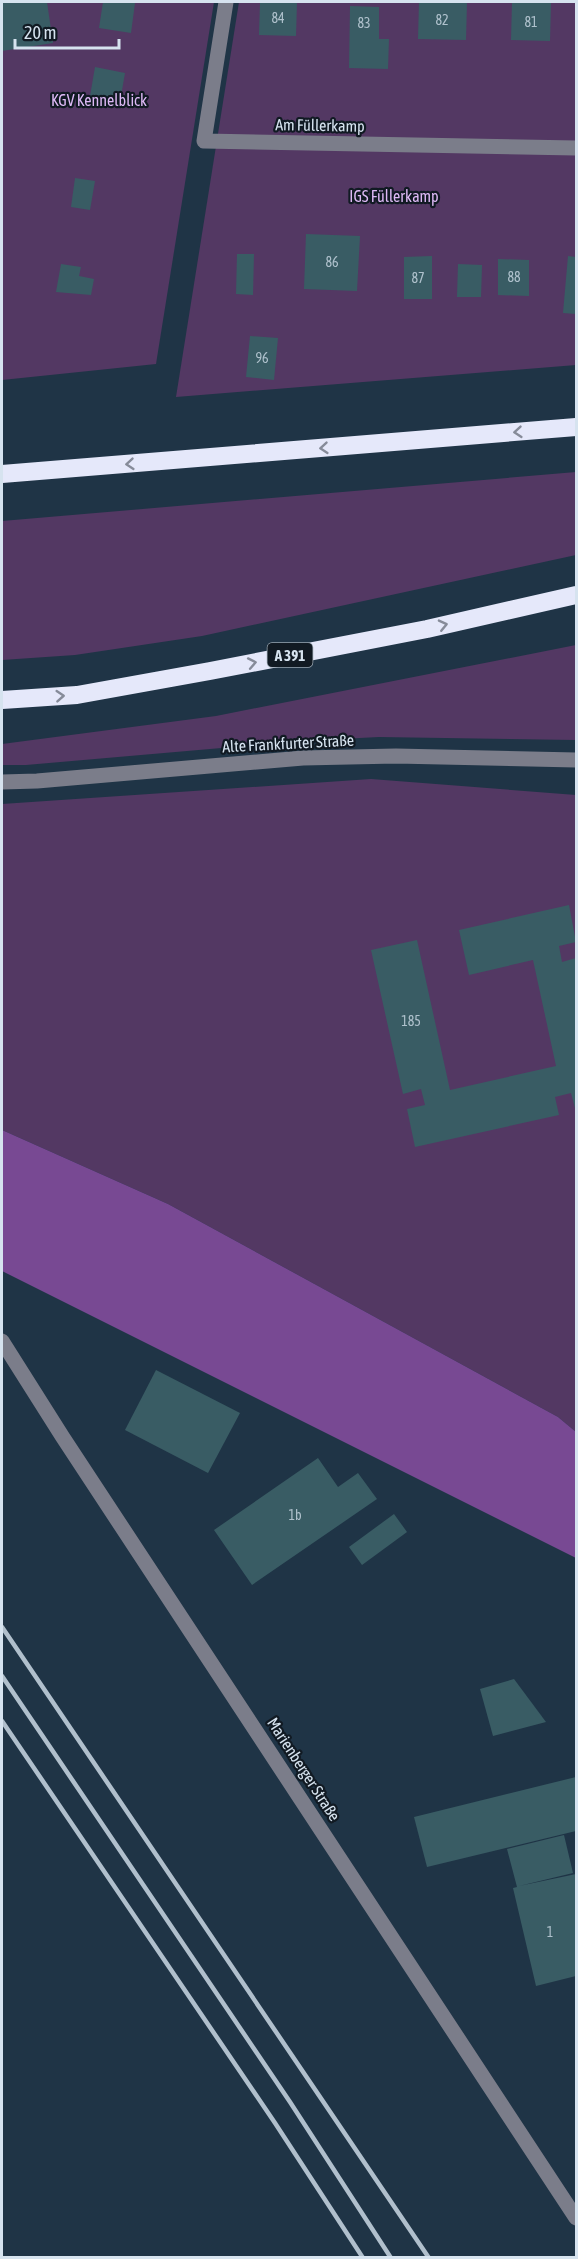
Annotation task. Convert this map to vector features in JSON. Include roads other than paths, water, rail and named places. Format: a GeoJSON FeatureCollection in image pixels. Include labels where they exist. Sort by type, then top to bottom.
{"type":"FeatureCollection","features":[{"type":"Feature","properties":{"kind":"highway"},"geometry":{"type":"LineString","coordinates":[[2,474],[576,427]]}},
{"type":"Feature","properties":{"kind":"highway","name":"A 391"},"geometry":{"type":"LineString","coordinates":[[2,700],[77,695],[210,671],[427,629],[576,595]]}},
{"type":"Feature","properties":{"kind":"street","name":"Am Füllerkamp"},"geometry":{"type":"LineString","coordinates":[[226,2],[204,141],[576,148]]}},
{"type":"Feature","properties":{"kind":"street","name":"Alte Frankfurter Straße"},"geometry":{"type":"LineString","coordinates":[[2,782],[303,758],[396,756],[576,760]]}},
{"type":"Feature","properties":{"kind":"street","name":"Marienberger Straße"},"geometry":{"type":"LineString","coordinates":[[2,1341],[62,1436],[576,2218]]}},
{"type":"Feature","properties":{"kind":"railway"},"geometry":{"type":"LineString","coordinates":[[2,1627],[429,2258]]}},
{"type":"Feature","properties":{"kind":"railway"},"geometry":{"type":"LineString","coordinates":[[2,1676],[290,2102],[391,2258]]}},
{"type":"Feature","properties":{"kind":"railway"},"geometry":{"type":"LineString","coordinates":[[2,1721],[275,2123],[363,2258]]}},
{"type":"Feature","properties":{"kind":"park label","name":"KGV Kennelblick"},"geometry":{"type":"Point","coordinates":[99,100]}},
{"type":"Feature","properties":{"kind":"park label","name":"IGS Füllerkamp"},"geometry":{"type":"Point","coordinates":[394,196]}}]}
